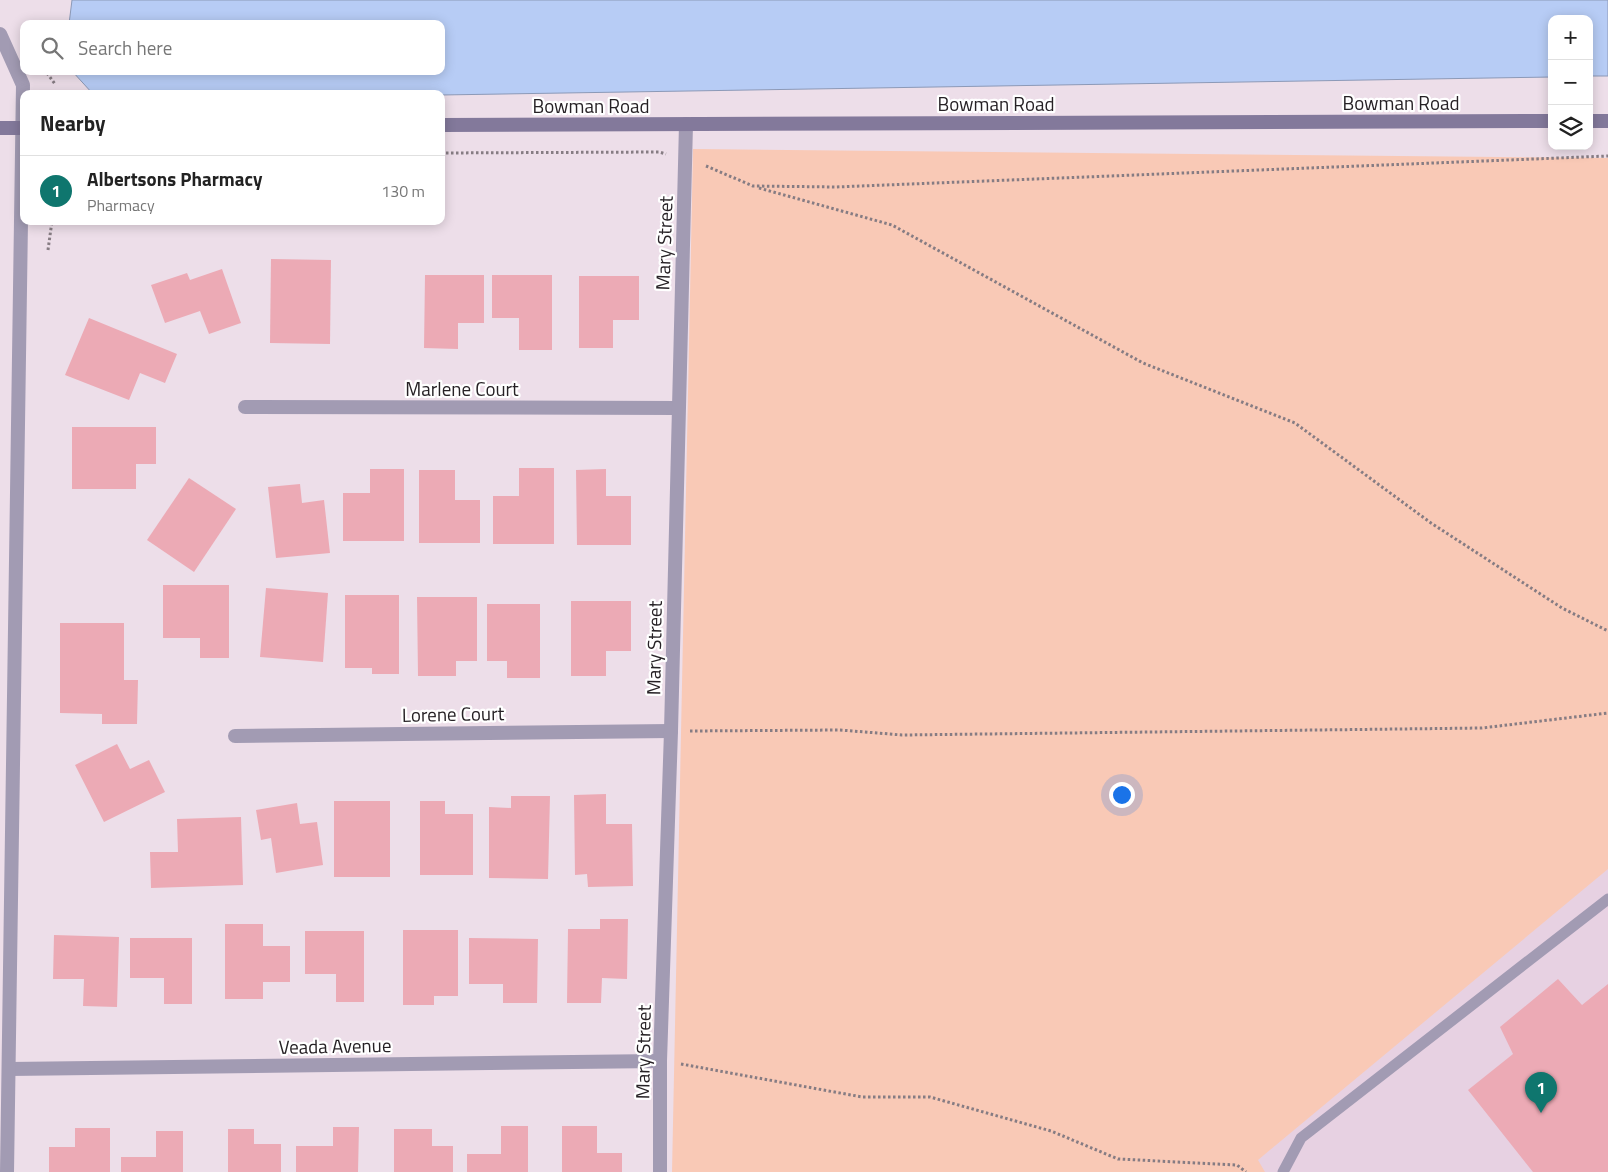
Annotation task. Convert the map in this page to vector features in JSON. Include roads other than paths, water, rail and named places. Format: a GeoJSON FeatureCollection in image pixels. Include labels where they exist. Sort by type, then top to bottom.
{"type":"FeatureCollection","features":[{"type":"Feature","properties":{"kind":"main road","name":"Bowman Road"},"geometry":{"type":"LineString","coordinates":[[445,125],[1548,121]]}},
{"type":"Feature","properties":{"kind":"main road"},"geometry":{"type":"LineString","coordinates":[[1593,121],[1608,121]]}},
{"type":"Feature","properties":{"kind":"main road"},"geometry":{"type":"LineString","coordinates":[[0,128],[20,128]]}},
{"type":"Feature","properties":{"kind":"street"},"geometry":{"type":"LineString","coordinates":[[0,34],[23,85],[23,90]]}},
{"type":"Feature","properties":{"kind":"street","name":"Mary Street"},"geometry":{"type":"LineString","coordinates":[[660,1172],[660,1060],[671,731],[686,124]]}},
{"type":"Feature","properties":{"kind":"street"},"geometry":{"type":"LineString","coordinates":[[6,1172],[10,1069],[22,225]]}},
{"type":"Feature","properties":{"kind":"street","name":"Marlene Court"},"geometry":{"type":"LineString","coordinates":[[244,407],[678,408]]}},
{"type":"Feature","properties":{"kind":"street","name":"Lorene Court"},"geometry":{"type":"LineString","coordinates":[[235,736],[671,731]]}},
{"type":"Feature","properties":{"kind":"street","name":"Veada Avenue"},"geometry":{"type":"LineString","coordinates":[[10,1069],[660,1060]]}},
{"type":"Feature","properties":{"kind":"lane"},"geometry":{"type":"LineString","coordinates":[[1283,1172],[1301,1138],[1608,900]]}},
{"type":"Feature","properties":{"kind":"water"},"geometry":{"type":"Polygon","coordinates":[[[72,0],[1608,0],[1608,76],[1593,76],[1593,15],[1548,15],[1548,77],[445,95],[445,90],[89,90],[76,75],[445,75],[445,20],[70,20],[72,0]]]}},
{"type":"Feature","properties":{"kind":"place","name":"Albertsons Pharmacy"},"geometry":{"type":"Point","coordinates":[1541,1113]}}]}
